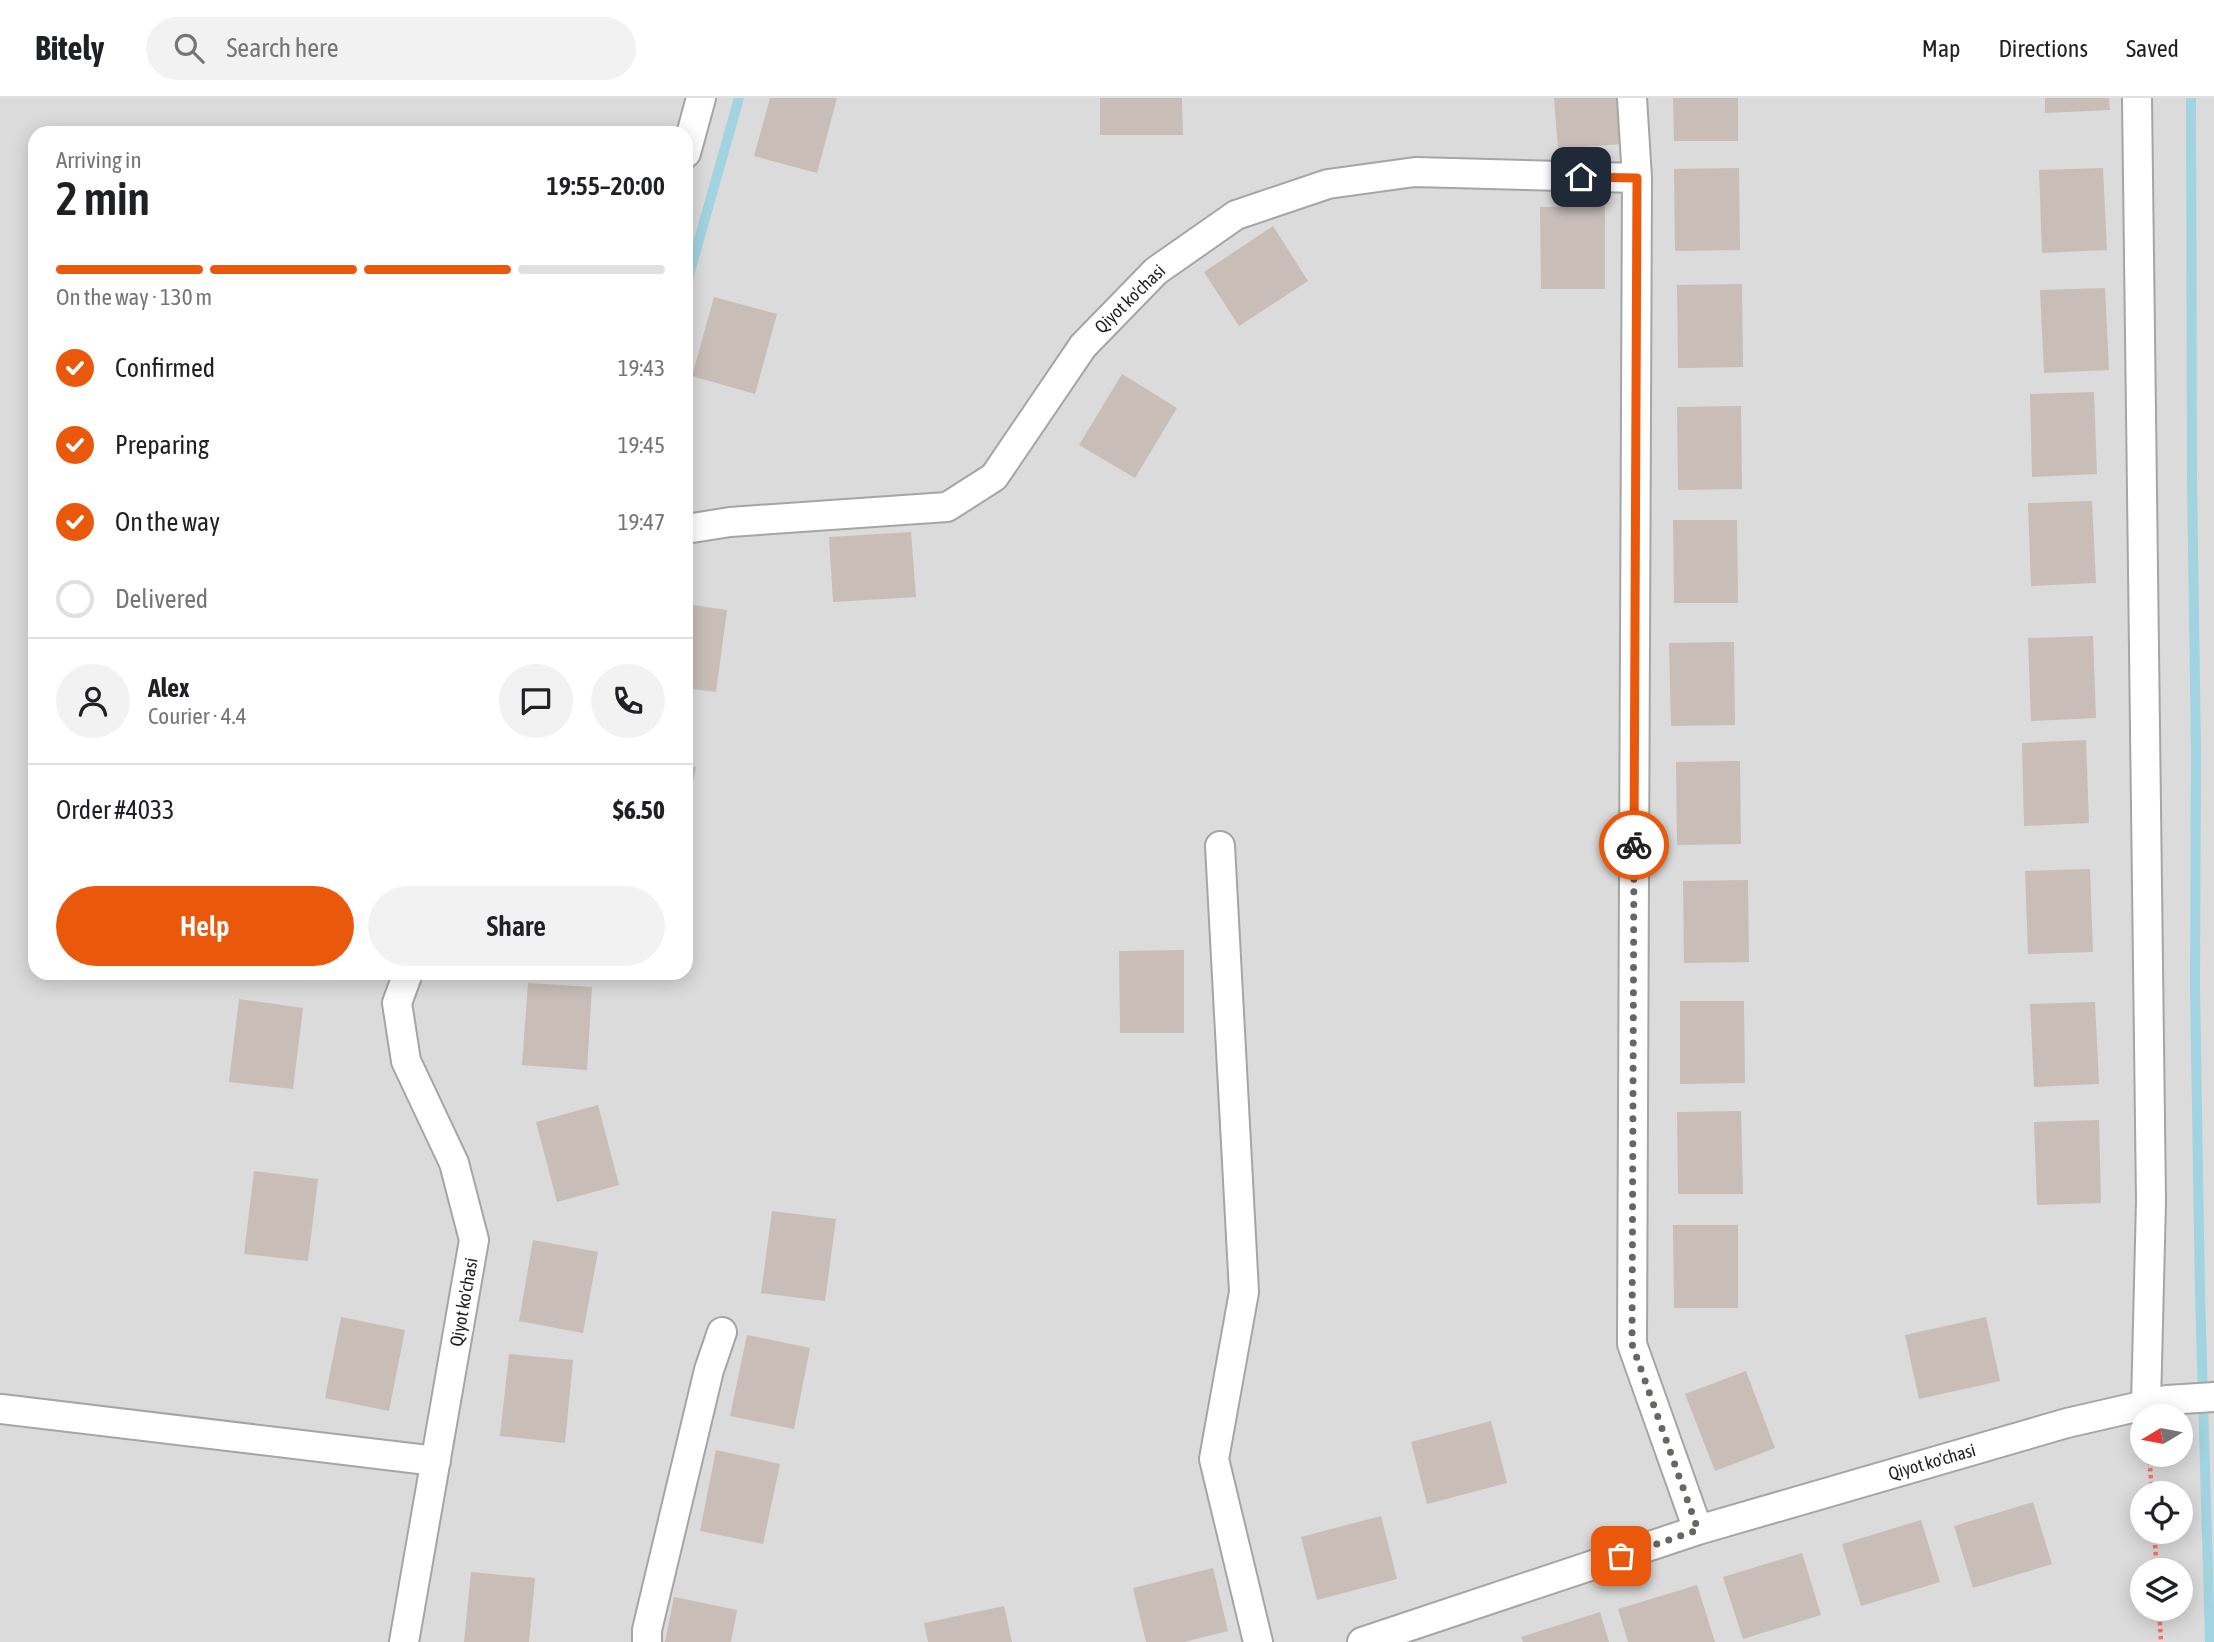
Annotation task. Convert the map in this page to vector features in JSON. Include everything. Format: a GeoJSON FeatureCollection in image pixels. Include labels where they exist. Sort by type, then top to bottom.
{"type":"FeatureCollection","features":[{"type":"Feature","properties":{"kind":"street"},"geometry":{"type":"LineString","coordinates":[[693,127],[701,98]]}},
{"type":"Feature","properties":{"kind":"street"},"geometry":{"type":"LineString","coordinates":[[1632,98],[1637,178],[1632,1344],[1698,1530]]}},
{"type":"Feature","properties":{"kind":"street"},"geometry":{"type":"LineString","coordinates":[[2137,98],[2151,1201],[2157,1402]]}},
{"type":"Feature","properties":{"kind":"street","name":"Qiyot ko'chasi"},"geometry":{"type":"LineString","coordinates":[[693,528],[730,522],[947,507],[994,477],[1083,346],[1156,271],[1236,215],[1328,184],[1415,172],[1637,178]]}},
{"type":"Feature","properties":{"kind":"street"},"geometry":{"type":"LineString","coordinates":[[1220,846],[1244,1292],[1214,1459],[1258,1642]]}},
{"type":"Feature","properties":{"kind":"street","name":"Qiyot ko'chasi"},"geometry":{"type":"LineString","coordinates":[[404,1642],[474,1240],[454,1163],[406,1061],[397,1003],[405,980]]}},
{"type":"Feature","properties":{"kind":"street"},"geometry":{"type":"LineString","coordinates":[[647,1642],[709,1370],[722,1332]]}},
{"type":"Feature","properties":{"kind":"street","name":"Qiyot ko'chasi"},"geometry":{"type":"LineString","coordinates":[[1362,1642],[1698,1530],[2067,1423],[2157,1402],[2214,1397]]}},
{"type":"Feature","properties":{"kind":"street"},"geometry":{"type":"LineString","coordinates":[[1,1409],[436,1461]]}},
{"type":"Feature","properties":{"kind":"path"},"geometry":{"type":"LineString","coordinates":[[2160,1621],[2161,1642]]}},
{"type":"Feature","properties":{"kind":"shaded area"},"geometry":{"type":"Polygon","coordinates":[[[0,98],[2214,98],[2214,1642],[0,1642],[0,98]]]}},
{"type":"Feature","properties":{"kind":"building"},"geometry":{"type":"Polygon","coordinates":[[[770,98],[837,98],[817,173],[754,156],[770,98]]]}},
{"type":"Feature","properties":{"kind":"building"},"geometry":{"type":"Polygon","coordinates":[[[1100,98],[1182,98],[1183,135],[1100,135],[1100,98]]]}},
{"type":"Feature","properties":{"kind":"building"},"geometry":{"type":"Polygon","coordinates":[[[1554,98],[1619,98],[1622,144],[1558,149],[1554,98]]]}},
{"type":"Feature","properties":{"kind":"building"},"geometry":{"type":"Polygon","coordinates":[[[1673,98],[1738,98],[1738,141],[1674,141],[1673,98]]]}},
{"type":"Feature","properties":{"kind":"building"},"geometry":{"type":"Polygon","coordinates":[[[2045,98],[2109,98],[2110,110],[2045,113],[2045,98]]]}},
{"type":"Feature","properties":{"kind":"building"},"geometry":{"type":"Polygon","coordinates":[[[1739,168],[1740,250],[1675,251],[1674,169],[1739,168]]]}},
{"type":"Feature","properties":{"kind":"building"},"geometry":{"type":"Polygon","coordinates":[[[2103,168],[2107,250],[2042,253],[2039,170],[2103,168]]]}},
{"type":"Feature","properties":{"kind":"building"},"geometry":{"type":"Polygon","coordinates":[[[1605,206],[1605,289],[1541,289],[1540,207],[1605,206]]]}},
{"type":"Feature","properties":{"kind":"building"},"geometry":{"type":"Polygon","coordinates":[[[1273,226],[1308,281],[1239,326],[1204,272],[1273,226]]]}},
{"type":"Feature","properties":{"kind":"building"},"geometry":{"type":"Polygon","coordinates":[[[1742,284],[1743,367],[1678,368],[1677,285],[1742,284]]]}},
{"type":"Feature","properties":{"kind":"building"},"geometry":{"type":"Polygon","coordinates":[[[2105,288],[2109,370],[2044,373],[2040,290],[2105,288]]]}},
{"type":"Feature","properties":{"kind":"building"},"geometry":{"type":"Polygon","coordinates":[[[714,297],[777,314],[755,394],[693,376],[714,297]]]}},
{"type":"Feature","properties":{"kind":"building"},"geometry":{"type":"Polygon","coordinates":[[[1122,374],[1177,408],[1135,478],[1079,445],[1122,374]]]}},
{"type":"Feature","properties":{"kind":"building"},"geometry":{"type":"Polygon","coordinates":[[[2094,392],[2097,474],[2032,477],[2030,394],[2094,392]]]}},
{"type":"Feature","properties":{"kind":"building"},"geometry":{"type":"Polygon","coordinates":[[[1741,406],[1742,489],[1678,490],[1677,407],[1741,406]]]}},
{"type":"Feature","properties":{"kind":"building"},"geometry":{"type":"Polygon","coordinates":[[[2092,501],[2096,583],[2031,586],[2028,503],[2092,501]]]}},
{"type":"Feature","properties":{"kind":"building"},"geometry":{"type":"Polygon","coordinates":[[[1673,520],[1737,520],[1738,603],[1674,603],[1673,520]]]}},
{"type":"Feature","properties":{"kind":"building"},"geometry":{"type":"Polygon","coordinates":[[[911,532],[916,597],[833,602],[829,537],[911,532]]]}},
{"type":"Feature","properties":{"kind":"building"},"geometry":{"type":"Polygon","coordinates":[[[693,605],[727,610],[716,692],[693,689],[693,605]]]}},
{"type":"Feature","properties":{"kind":"building"},"geometry":{"type":"Polygon","coordinates":[[[2093,636],[2096,718],[2031,721],[2028,638],[2093,636]]]}},
{"type":"Feature","properties":{"kind":"building"},"geometry":{"type":"Polygon","coordinates":[[[1734,642],[1735,725],[1671,726],[1669,643],[1734,642]]]}},
{"type":"Feature","properties":{"kind":"building"},"geometry":{"type":"Polygon","coordinates":[[[2086,740],[2089,823],[2024,826],[2022,743],[2086,740]]]}},
{"type":"Feature","properties":{"kind":"building"},"geometry":{"type":"Polygon","coordinates":[[[1740,761],[1741,844],[1677,845],[1676,762],[1740,761]]]}},
{"type":"Feature","properties":{"kind":"building"},"geometry":{"type":"Polygon","coordinates":[[[2090,869],[2093,952],[2028,954],[2025,871],[2090,869]]]}},
{"type":"Feature","properties":{"kind":"building"},"geometry":{"type":"Polygon","coordinates":[[[1748,880],[1749,962],[1684,963],[1683,881],[1748,880]]]}},
{"type":"Feature","properties":{"kind":"building"},"geometry":{"type":"Polygon","coordinates":[[[1184,950],[1184,1033],[1120,1033],[1119,951],[1184,950]]]}},
{"type":"Feature","properties":{"kind":"building"},"geometry":{"type":"Polygon","coordinates":[[[528,983],[592,987],[587,1070],[522,1065],[528,983]]]}},
{"type":"Feature","properties":{"kind":"building"},"geometry":{"type":"Polygon","coordinates":[[[239,999],[303,1008],[293,1089],[229,1082],[239,999]]]}},
{"type":"Feature","properties":{"kind":"building"},"geometry":{"type":"Polygon","coordinates":[[[1680,1001],[1744,1001],[1745,1083],[1680,1084],[1680,1001]]]}},
{"type":"Feature","properties":{"kind":"building"},"geometry":{"type":"Polygon","coordinates":[[[2095,1002],[2099,1084],[2034,1087],[2030,1004],[2095,1002]]]}},
{"type":"Feature","properties":{"kind":"building"},"geometry":{"type":"Polygon","coordinates":[[[598,1105],[619,1185],[557,1202],[536,1122],[598,1105]]]}},
{"type":"Feature","properties":{"kind":"building"},"geometry":{"type":"Polygon","coordinates":[[[1741,1111],[1743,1194],[1678,1194],[1677,1112],[1741,1111]]]}},
{"type":"Feature","properties":{"kind":"building"},"geometry":{"type":"Polygon","coordinates":[[[2099,1120],[2101,1203],[2037,1205],[2034,1122],[2099,1120]]]}},
{"type":"Feature","properties":{"kind":"building"},"geometry":{"type":"Polygon","coordinates":[[[254,1171],[318,1179],[308,1261],[244,1254],[254,1171]]]}},
{"type":"Feature","properties":{"kind":"building"},"geometry":{"type":"Polygon","coordinates":[[[772,1211],[836,1219],[825,1301],[761,1293],[772,1211]]]}},
{"type":"Feature","properties":{"kind":"building"},"geometry":{"type":"Polygon","coordinates":[[[1673,1225],[1738,1225],[1738,1308],[1674,1308],[1673,1225]]]}},
{"type":"Feature","properties":{"kind":"building"},"geometry":{"type":"Polygon","coordinates":[[[533,1240],[598,1252],[583,1333],[519,1321],[533,1240]]]}},
{"type":"Feature","properties":{"kind":"building"},"geometry":{"type":"Polygon","coordinates":[[[341,1317],[405,1330],[389,1411],[325,1398],[341,1317]]]}},
{"type":"Feature","properties":{"kind":"building"},"geometry":{"type":"Polygon","coordinates":[[[1986,1317],[2000,1381],[1919,1399],[1905,1335],[1986,1317]]]}},
{"type":"Feature","properties":{"kind":"building"},"geometry":{"type":"Polygon","coordinates":[[[747,1335],[810,1348],[794,1429],[730,1416],[747,1335]]]}},
{"type":"Feature","properties":{"kind":"building"},"geometry":{"type":"Polygon","coordinates":[[[509,1354],[573,1360],[565,1443],[500,1436],[509,1354]]]}},
{"type":"Feature","properties":{"kind":"building"},"geometry":{"type":"Polygon","coordinates":[[[1746,1371],[1775,1448],[1715,1471],[1685,1394],[1746,1371]]]}},
{"type":"Feature","properties":{"kind":"building"},"geometry":{"type":"Polygon","coordinates":[[[1491,1421],[1507,1483],[1427,1504],[1411,1442],[1491,1421]]]}},
{"type":"Feature","properties":{"kind":"building"},"geometry":{"type":"Polygon","coordinates":[[[716,1450],[780,1464],[763,1544],[700,1531],[716,1450]]]}},
{"type":"Feature","properties":{"kind":"building"},"geometry":{"type":"Polygon","coordinates":[[[2033,1502],[2052,1564],[1973,1588],[1954,1526],[2033,1502]]]}},
{"type":"Feature","properties":{"kind":"building"},"geometry":{"type":"Polygon","coordinates":[[[1381,1516],[1397,1579],[1317,1600],[1301,1537],[1381,1516]]]}},
{"type":"Feature","properties":{"kind":"building"},"geometry":{"type":"Polygon","coordinates":[[[1921,1520],[1940,1582],[1861,1606],[1842,1544],[1921,1520]]]}},
{"type":"Feature","properties":{"kind":"building"},"geometry":{"type":"Polygon","coordinates":[[[1802,1553],[1821,1615],[1743,1639],[1723,1577],[1802,1553]]]}},
{"type":"Feature","properties":{"kind":"building"},"geometry":{"type":"Polygon","coordinates":[[[1213,1568],[1228,1631],[1184,1642],[1146,1642],[1133,1588],[1213,1568]]]}},
{"type":"Feature","properties":{"kind":"building"},"geometry":{"type":"Polygon","coordinates":[[[471,1572],[535,1578],[529,1642],[464,1642],[471,1572]]]}},
{"type":"Feature","properties":{"kind":"building"},"geometry":{"type":"Polygon","coordinates":[[[1697,1585],[1715,1642],[1628,1642],[1618,1609],[1697,1585]]]}},
{"type":"Feature","properties":{"kind":"building"},"geometry":{"type":"Polygon","coordinates":[[[674,1597],[737,1610],[731,1642],[665,1642],[674,1597]]]}},
{"type":"Feature","properties":{"kind":"building"},"geometry":{"type":"Polygon","coordinates":[[[1004,1606],[1012,1642],[928,1642],[924,1623],[1004,1606]]]}},
{"type":"Feature","properties":{"kind":"building"},"geometry":{"type":"Polygon","coordinates":[[[1600,1612],[1609,1642],[1523,1642],[1521,1637],[1600,1612]]]}},
{"type":"Feature","properties":{"kind":"waterway"},"geometry":{"type":"LineString","coordinates":[[693,261],[739,98]]}},
{"type":"Feature","properties":{"kind":"waterway"},"geometry":{"type":"LineString","coordinates":[[2191,98],[2195,988],[2210,1642]]}},
{"type":"Feature","properties":{"kind":"way so far"},"geometry":{"type":"LineString","coordinates":[[1621,1556],[1698,1530],[1632,1344],[1634,845]]}},
{"type":"Feature","properties":{"kind":"route"},"geometry":{"type":"LineString","coordinates":[[1581,177],[1637,178],[1634,845]]}}]}
